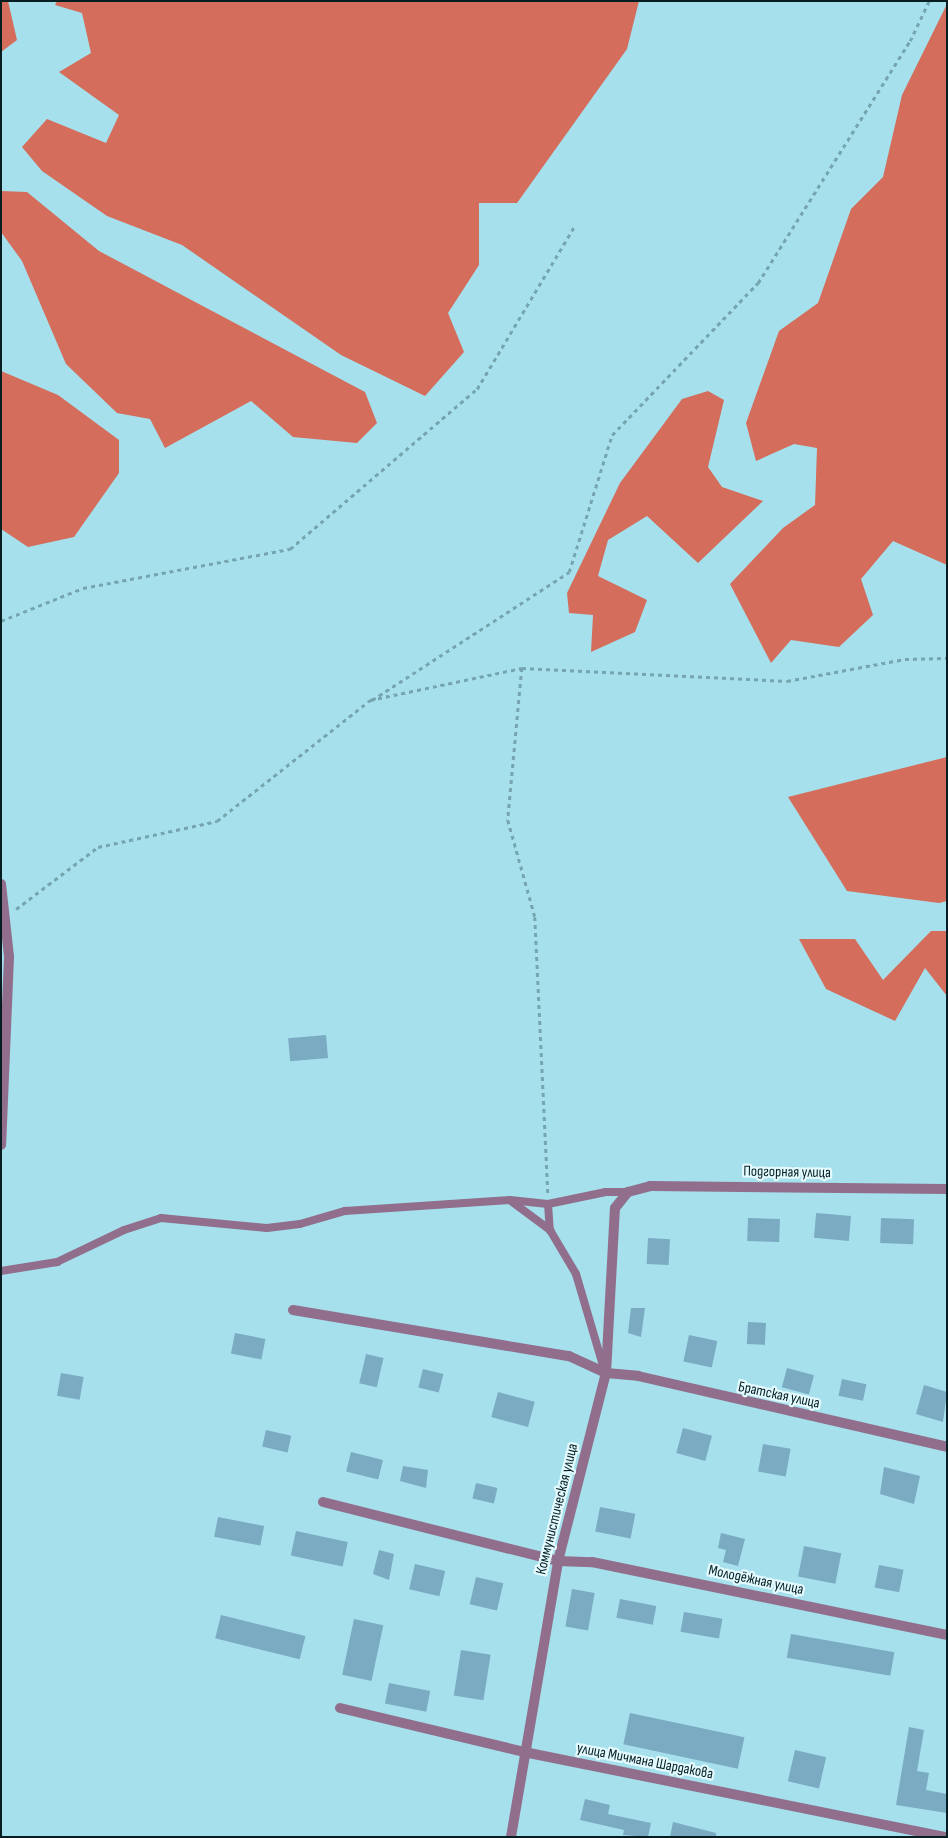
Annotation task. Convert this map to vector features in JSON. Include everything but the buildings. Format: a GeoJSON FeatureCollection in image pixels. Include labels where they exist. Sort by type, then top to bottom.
{"type":"FeatureCollection","features":[{"type":"Feature","properties":{"kind":"street"},"geometry":{"type":"LineString","coordinates":[[1,884],[9,957],[1,1145]]}},
{"type":"Feature","properties":{"kind":"street","name":"Подгорная улица"},"geometry":{"type":"LineString","coordinates":[[628,1192],[650,1186],[947,1189]]}},
{"type":"Feature","properties":{"kind":"street","name":"Коммунистическая улица"},"geometry":{"type":"LineString","coordinates":[[511,1837],[558,1561],[606,1373],[615,1208],[628,1192]]}},
{"type":"Feature","properties":{"kind":"street","name":"Братская улица"},"geometry":{"type":"LineString","coordinates":[[293,1310],[570,1356],[606,1373],[638,1376],[947,1446]]}},
{"type":"Feature","properties":{"kind":"street","name":"Молодёжная улица"},"geometry":{"type":"LineString","coordinates":[[323,1502],[558,1561],[592,1562],[947,1635]]}},
{"type":"Feature","properties":{"kind":"street","name":"улица Мичмана Шардакова"},"geometry":{"type":"LineString","coordinates":[[340,1708],[524,1752],[945,1837]]}},
{"type":"Feature","properties":{"kind":"lane"},"geometry":{"type":"LineString","coordinates":[[1,1271],[57,1262],[124,1230],[161,1218],[267,1228],[300,1224],[345,1211],[510,1200],[548,1204],[606,1192],[628,1192]]}},
{"type":"Feature","properties":{"kind":"lane"},"geometry":{"type":"LineString","coordinates":[[510,1200],[550,1230],[576,1274],[606,1373]]}},
{"type":"Feature","properties":{"kind":"lane"},"geometry":{"type":"LineString","coordinates":[[548,1204],[550,1230]]}},
{"type":"Feature","properties":{"kind":"path"},"geometry":{"type":"LineString","coordinates":[[5,917],[98,847],[217,821],[370,700],[570,572],[612,435],[758,283],[910,41],[929,1]]}},
{"type":"Feature","properties":{"kind":"path"},"geometry":{"type":"LineString","coordinates":[[1,621],[83,588],[290,549],[477,390],[575,225]]}},
{"type":"Feature","properties":{"kind":"path"},"geometry":{"type":"LineString","coordinates":[[370,700],[522,668],[787,681],[905,659],[947,658]]}},
{"type":"Feature","properties":{"kind":"path"},"geometry":{"type":"LineString","coordinates":[[522,668],[508,820],[535,917],[548,1204]]}},
{"type":"Feature","properties":{"kind":"shaded area"},"geometry":{"type":"Polygon","coordinates":[[[1,1],[8,1],[17,40],[1,52],[1,1]]]}},
{"type":"Feature","properties":{"kind":"shaded area"},"geometry":{"type":"Polygon","coordinates":[[[57,1],[639,1],[627,49],[517,203],[479,203],[479,265],[448,313],[464,352],[425,396],[341,355],[182,245],[107,216],[42,171],[22,147],[47,119],[106,143],[119,115],[59,72],[91,53],[82,13],[55,5],[57,1]]]}},
{"type":"Feature","properties":{"kind":"shaded area"},"geometry":{"type":"Polygon","coordinates":[[[947,4],[947,565],[893,541],[861,579],[873,615],[839,647],[791,640],[771,663],[730,584],[783,528],[815,505],[817,448],[794,444],[756,461],[746,423],[779,331],[818,303],[851,209],[883,177],[902,95],[947,4]]]}},
{"type":"Feature","properties":{"kind":"shaded area"},"geometry":{"type":"Polygon","coordinates":[[[1,191],[27,192],[99,251],[365,392],[377,423],[357,443],[293,437],[251,401],[165,448],[150,419],[117,413],[66,364],[22,261],[1,232],[1,191]]]}},
{"type":"Feature","properties":{"kind":"shaded area"},"geometry":{"type":"Polygon","coordinates":[[[1,371],[58,395],[119,440],[119,473],[74,537],[28,547],[1,529],[1,371]]]}},
{"type":"Feature","properties":{"kind":"shaded area"},"geometry":{"type":"Polygon","coordinates":[[[708,391],[724,400],[708,467],[722,487],[763,501],[698,563],[647,516],[608,540],[598,576],[647,600],[635,632],[591,652],[593,615],[569,613],[567,593],[620,483],[682,399],[708,391]]]}},
{"type":"Feature","properties":{"kind":"shaded area"},"geometry":{"type":"Polygon","coordinates":[[[947,757],[947,901],[939,903],[847,891],[788,797],[947,757]]]}},
{"type":"Feature","properties":{"kind":"shaded area"},"geometry":{"type":"Polygon","coordinates":[[[931,931],[947,931],[947,996],[925,968],[895,1021],[826,989],[799,939],[855,939],[883,980],[931,931]]]}}]}
